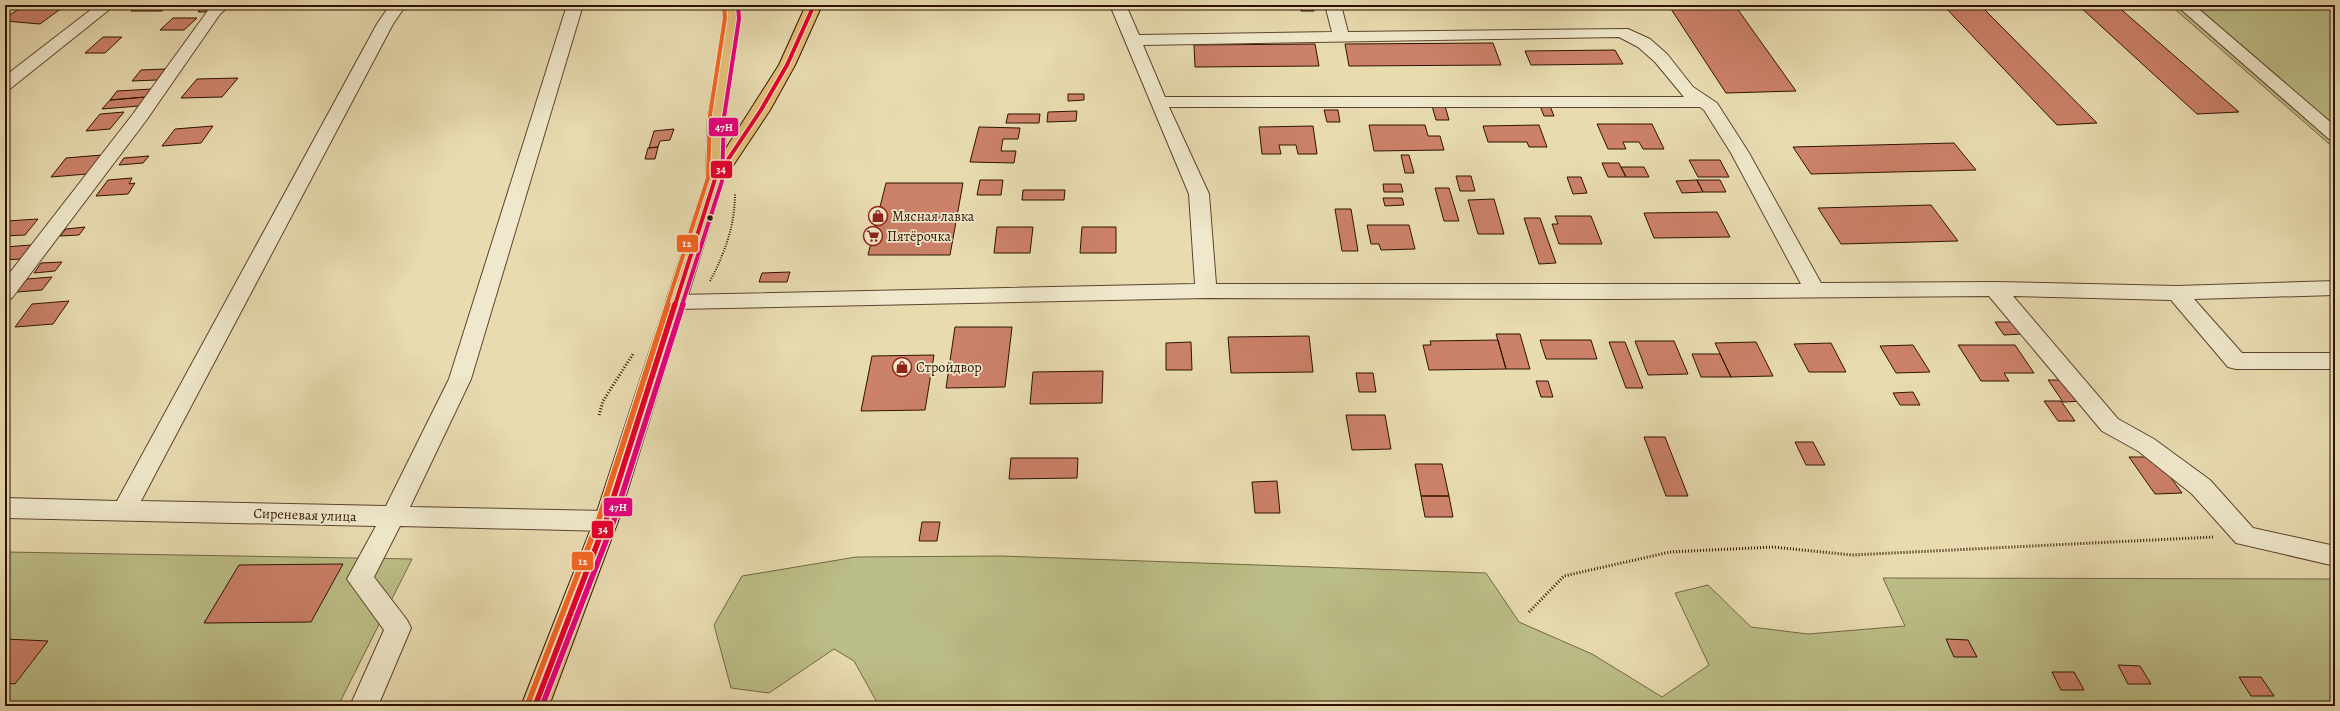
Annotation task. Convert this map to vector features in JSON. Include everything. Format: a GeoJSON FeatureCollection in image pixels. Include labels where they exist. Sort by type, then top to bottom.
{"type":"FeatureCollection","features":[{"type":"Feature","properties":{"kind":"main road"},"geometry":{"type":"LineString","coordinates":[[535,706],[606,521],[715,179],[717,116],[732,18],[731,5]]}},
{"type":"Feature","properties":{"kind":"main road"},"geometry":{"type":"LineString","coordinates":[[715,179],[761,110],[787,65],[814,5]]}},
{"type":"Feature","properties":{"kind":"street"},"geometry":{"type":"LineString","coordinates":[[5,84],[107,5]]}},
{"type":"Feature","properties":{"kind":"street"},"geometry":{"type":"LineString","coordinates":[[5,293],[140,118],[214,11],[222,5]]}},
{"type":"Feature","properties":{"kind":"street"},"geometry":{"type":"LineString","coordinates":[[124,509],[386,24],[398,5]]}},
{"type":"Feature","properties":{"kind":"street"},"geometry":{"type":"LineString","coordinates":[[364,706],[398,628],[360,579],[393,517],[460,379],[575,5]]}},
{"type":"Feature","properties":{"kind":"street"},"geometry":{"type":"LineString","coordinates":[[1118,5],[1158,102],[1199,194],[1206,291]]}},
{"type":"Feature","properties":{"kind":"street"},"geometry":{"type":"LineString","coordinates":[[1333,5],[1341,36]]}},
{"type":"Feature","properties":{"kind":"street"},"geometry":{"type":"LineString","coordinates":[[2184,5],[2335,135]]}},
{"type":"Feature","properties":{"kind":"street"},"geometry":{"type":"LineString","coordinates":[[1132,40],[1622,32],[1644,43],[1661,58],[1687,91],[1701,102],[1711,107],[1740,153],[1815,291]]}},
{"type":"Feature","properties":{"kind":"street"},"geometry":{"type":"LineString","coordinates":[[1158,102],[1701,102]]}},
{"type":"Feature","properties":{"kind":"street"},"geometry":{"type":"LineString","coordinates":[[677,302],[1206,291],[1815,291],[1995,289],[2177,292],[2335,288]]}},
{"type":"Feature","properties":{"kind":"street"},"geometry":{"type":"LineString","coordinates":[[1995,289],[2110,425],[2146,445],[2201,487],[2245,536],[2335,556]]}},
{"type":"Feature","properties":{"kind":"street"},"geometry":{"type":"LineString","coordinates":[[2177,292],[2236,361],[2335,360]]}},
{"type":"Feature","properties":{"kind":"street","name":"Сиреневая улица"},"geometry":{"type":"LineString","coordinates":[[5,508],[124,509],[393,517],[606,521]]}},
{"type":"Feature","properties":{"kind":"path"},"geometry":{"type":"LineString","coordinates":[[1529,612],[1564,576],[1670,552],[1773,547],[1852,555],[2245,536]]}},
{"type":"Feature","properties":{"kind":"green space"},"geometry":{"type":"Polygon","coordinates":[[[2170,5],[2335,5],[2335,149],[2170,5]]]}},
{"type":"Feature","properties":{"kind":"green space"},"geometry":{"type":"Polygon","coordinates":[[[5,552],[412,559],[338,706],[5,706],[5,552]]]}},
{"type":"Feature","properties":{"kind":"green space"},"geometry":{"type":"Polygon","coordinates":[[[1001,556],[1486,573],[1519,622],[1592,654],[1662,697],[1709,665],[1675,593],[1708,585],[1751,627],[1808,634],[1905,626],[1883,578],[2335,579],[2335,706],[879,706],[854,661],[834,649],[769,693],[731,688],[714,625],[742,576],[856,557],[1001,556]]]}},
{"type":"Feature","properties":{"kind":"building"},"geometry":{"type":"Polygon","coordinates":[[[25,5],[66,5],[40,24],[5,21],[5,18],[25,5]]]}},
{"type":"Feature","properties":{"kind":"building"},"geometry":{"type":"Polygon","coordinates":[[[137,5],[168,5],[162,11],[131,11],[137,5]]]}},
{"type":"Feature","properties":{"kind":"building"},"geometry":{"type":"Polygon","coordinates":[[[205,5],[217,5],[210,12],[198,12],[205,5]]]}},
{"type":"Feature","properties":{"kind":"building"},"geometry":{"type":"Polygon","coordinates":[[[1300,5],[1313,5],[1314,11],[1301,11],[1300,5]]]}},
{"type":"Feature","properties":{"kind":"building"},"geometry":{"type":"Polygon","coordinates":[[[1683,5],[1723,5],[1725,8],[1686,9],[1683,5]]]}},
{"type":"Feature","properties":{"kind":"building"},"geometry":{"type":"Polygon","coordinates":[[[1943,5],[1980,5],[2097,123],[2057,125],[1943,5]]]}},
{"type":"Feature","properties":{"kind":"building"},"geometry":{"type":"Polygon","coordinates":[[[2078,5],[2116,5],[2239,112],[2197,114],[2078,5]]]}},
{"type":"Feature","properties":{"kind":"building"},"geometry":{"type":"Polygon","coordinates":[[[1736,7],[1796,91],[1726,93],[1671,9],[1736,7]]]}},
{"type":"Feature","properties":{"kind":"building"},"geometry":{"type":"Polygon","coordinates":[[[173,18],[197,18],[184,30],[160,30],[173,18]]]}},
{"type":"Feature","properties":{"kind":"building"},"geometry":{"type":"Polygon","coordinates":[[[103,37],[122,37],[105,53],[85,53],[103,37]]]}},
{"type":"Feature","properties":{"kind":"building"},"geometry":{"type":"Polygon","coordinates":[[[1493,43],[1501,65],[1349,66],[1345,44],[1493,43]]]}},
{"type":"Feature","properties":{"kind":"building"},"geometry":{"type":"Polygon","coordinates":[[[1315,44],[1319,66],[1195,67],[1194,45],[1315,44]]]}},
{"type":"Feature","properties":{"kind":"building"},"geometry":{"type":"Polygon","coordinates":[[[1615,50],[1623,64],[1531,65],[1525,51],[1615,50]]]}},
{"type":"Feature","properties":{"kind":"building"},"geometry":{"type":"Polygon","coordinates":[[[165,69],[157,80],[132,81],[141,70],[165,69]]]}},
{"type":"Feature","properties":{"kind":"building"},"geometry":{"type":"Polygon","coordinates":[[[238,78],[222,97],[181,98],[197,79],[238,78]]]}},
{"type":"Feature","properties":{"kind":"building"},"geometry":{"type":"Polygon","coordinates":[[[152,89],[146,97],[110,100],[117,91],[152,89]]]}},
{"type":"Feature","properties":{"kind":"building"},"geometry":{"type":"Polygon","coordinates":[[[1068,94],[1084,94],[1084,100],[1068,101],[1068,94]]]}},
{"type":"Feature","properties":{"kind":"building"},"geometry":{"type":"Polygon","coordinates":[[[146,97],[139,106],[102,109],[110,100],[146,97]]]}},
{"type":"Feature","properties":{"kind":"building"},"geometry":{"type":"Polygon","coordinates":[[[1432,106],[1445,106],[1449,120],[1436,120],[1432,106]]]}},
{"type":"Feature","properties":{"kind":"building"},"geometry":{"type":"Polygon","coordinates":[[[1540,106],[1550,106],[1554,116],[1544,116],[1540,106]]]}},
{"type":"Feature","properties":{"kind":"building"},"geometry":{"type":"Polygon","coordinates":[[[1324,110],[1338,110],[1340,122],[1327,122],[1324,110]]]}},
{"type":"Feature","properties":{"kind":"building"},"geometry":{"type":"Polygon","coordinates":[[[1077,111],[1076,121],[1047,122],[1048,112],[1077,111]]]}},
{"type":"Feature","properties":{"kind":"building"},"geometry":{"type":"Polygon","coordinates":[[[124,112],[110,129],[86,131],[100,114],[124,112]]]}},
{"type":"Feature","properties":{"kind":"building"},"geometry":{"type":"Polygon","coordinates":[[[1008,114],[1040,114],[1039,123],[1006,123],[1008,114]]]}},
{"type":"Feature","properties":{"kind":"building"},"geometry":{"type":"Polygon","coordinates":[[[1597,124],[1652,124],[1664,149],[1643,149],[1639,142],[1623,142],[1626,149],[1608,149],[1597,124]]]}},
{"type":"Feature","properties":{"kind":"building"},"geometry":{"type":"Polygon","coordinates":[[[1369,125],[1425,125],[1428,136],[1440,136],[1444,150],[1374,151],[1369,125]]]}},
{"type":"Feature","properties":{"kind":"building"},"geometry":{"type":"Polygon","coordinates":[[[1539,125],[1547,147],[1529,147],[1527,142],[1488,142],[1483,126],[1539,125]]]}},
{"type":"Feature","properties":{"kind":"building"},"geometry":{"type":"Polygon","coordinates":[[[213,126],[201,143],[162,146],[175,129],[213,126]]]}},
{"type":"Feature","properties":{"kind":"building"},"geometry":{"type":"Polygon","coordinates":[[[1313,126],[1317,154],[1298,154],[1296,145],[1279,145],[1281,154],[1262,154],[1259,127],[1313,126]]]}},
{"type":"Feature","properties":{"kind":"building"},"geometry":{"type":"Polygon","coordinates":[[[979,127],[1020,128],[1018,139],[1003,139],[1001,151],[1016,151],[1014,163],[970,162],[979,127]]]}},
{"type":"Feature","properties":{"kind":"building"},"geometry":{"type":"Polygon","coordinates":[[[674,129],[670,140],[660,141],[658,147],[649,148],[654,131],[674,129]]]}},
{"type":"Feature","properties":{"kind":"building"},"geometry":{"type":"Polygon","coordinates":[[[1954,143],[1976,170],[1811,174],[1793,147],[1954,143]]]}},
{"type":"Feature","properties":{"kind":"building"},"geometry":{"type":"Polygon","coordinates":[[[658,147],[655,159],[645,159],[648,148],[658,147]]]}},
{"type":"Feature","properties":{"kind":"building"},"geometry":{"type":"Polygon","coordinates":[[[102,155],[87,174],[51,177],[66,158],[102,155]]]}},
{"type":"Feature","properties":{"kind":"building"},"geometry":{"type":"Polygon","coordinates":[[[1401,155],[1409,155],[1414,173],[1405,173],[1401,155]]]}},
{"type":"Feature","properties":{"kind":"building"},"geometry":{"type":"Polygon","coordinates":[[[149,156],[143,163],[119,165],[124,158],[149,156]]]}},
{"type":"Feature","properties":{"kind":"building"},"geometry":{"type":"Polygon","coordinates":[[[1689,160],[1720,160],[1729,177],[1698,177],[1689,160]]]}},
{"type":"Feature","properties":{"kind":"building"},"geometry":{"type":"Polygon","coordinates":[[[1602,163],[1619,163],[1626,177],[1608,177],[1602,163]]]}},
{"type":"Feature","properties":{"kind":"building"},"geometry":{"type":"Polygon","coordinates":[[[1621,167],[1644,167],[1649,177],[1626,177],[1621,167]]]}},
{"type":"Feature","properties":{"kind":"building"},"geometry":{"type":"Polygon","coordinates":[[[1456,176],[1471,176],[1475,191],[1460,191],[1456,176]]]}},
{"type":"Feature","properties":{"kind":"building"},"geometry":{"type":"Polygon","coordinates":[[[1567,177],[1581,177],[1587,193],[1573,194],[1567,177]]]}},
{"type":"Feature","properties":{"kind":"building"},"geometry":{"type":"Polygon","coordinates":[[[132,178],[129,184],[135,183],[128,194],[96,196],[108,180],[132,178]]]}},
{"type":"Feature","properties":{"kind":"building"},"geometry":{"type":"Polygon","coordinates":[[[980,180],[1003,180],[1001,195],[977,195],[980,180]]]}},
{"type":"Feature","properties":{"kind":"building"},"geometry":{"type":"Polygon","coordinates":[[[1697,180],[1720,180],[1726,192],[1703,192],[1697,180]]]}},
{"type":"Feature","properties":{"kind":"building"},"geometry":{"type":"Polygon","coordinates":[[[1697,180],[1703,192],[1682,193],[1676,181],[1697,180]]]}},
{"type":"Feature","properties":{"kind":"building"},"geometry":{"type":"Polygon","coordinates":[[[886,183],[963,183],[950,255],[868,255],[886,183]]]}},
{"type":"Feature","properties":{"kind":"building"},"geometry":{"type":"Polygon","coordinates":[[[1383,184],[1401,184],[1403,192],[1384,192],[1383,184]]]}},
{"type":"Feature","properties":{"kind":"building"},"geometry":{"type":"Polygon","coordinates":[[[1435,188],[1449,188],[1459,221],[1444,221],[1435,188]]]}},
{"type":"Feature","properties":{"kind":"building"},"geometry":{"type":"Polygon","coordinates":[[[1023,190],[1065,190],[1064,200],[1022,200],[1023,190]]]}},
{"type":"Feature","properties":{"kind":"building"},"geometry":{"type":"Polygon","coordinates":[[[1383,198],[1402,198],[1404,205],[1385,206],[1383,198]]]}},
{"type":"Feature","properties":{"kind":"building"},"geometry":{"type":"Polygon","coordinates":[[[1494,199],[1504,234],[1478,234],[1468,200],[1494,199]]]}},
{"type":"Feature","properties":{"kind":"building"},"geometry":{"type":"Polygon","coordinates":[[[1931,205],[1958,241],[1841,244],[1818,208],[1931,205]]]}},
{"type":"Feature","properties":{"kind":"building"},"geometry":{"type":"Polygon","coordinates":[[[1335,209],[1351,209],[1358,251],[1342,251],[1335,209]]]}},
{"type":"Feature","properties":{"kind":"building"},"geometry":{"type":"Polygon","coordinates":[[[1717,212],[1730,237],[1654,238],[1644,213],[1717,212]]]}},
{"type":"Feature","properties":{"kind":"building"},"geometry":{"type":"Polygon","coordinates":[[[1555,216],[1591,216],[1602,244],[1559,244],[1552,224],[1558,224],[1555,216]]]}},
{"type":"Feature","properties":{"kind":"building"},"geometry":{"type":"Polygon","coordinates":[[[1524,218],[1540,218],[1556,263],[1539,264],[1524,218]]]}},
{"type":"Feature","properties":{"kind":"building"},"geometry":{"type":"Polygon","coordinates":[[[38,219],[25,235],[5,236],[5,224],[7,221],[38,219]]]}},
{"type":"Feature","properties":{"kind":"building"},"geometry":{"type":"Polygon","coordinates":[[[1367,225],[1409,225],[1415,249],[1381,250],[1379,244],[1371,244],[1367,225]]]}},
{"type":"Feature","properties":{"kind":"building"},"geometry":{"type":"Polygon","coordinates":[[[85,227],[79,235],[60,236],[66,229],[85,227]]]}},
{"type":"Feature","properties":{"kind":"building"},"geometry":{"type":"Polygon","coordinates":[[[997,227],[1033,227],[1030,253],[994,253],[997,227]]]}},
{"type":"Feature","properties":{"kind":"building"},"geometry":{"type":"Polygon","coordinates":[[[1082,227],[1116,227],[1116,253],[1080,253],[1082,227]]]}},
{"type":"Feature","properties":{"kind":"building"},"geometry":{"type":"Polygon","coordinates":[[[31,245],[20,259],[5,260],[5,247],[31,245]]]}},
{"type":"Feature","properties":{"kind":"building"},"geometry":{"type":"Polygon","coordinates":[[[62,262],[55,271],[34,273],[41,263],[62,262]]]}},
{"type":"Feature","properties":{"kind":"building"},"geometry":{"type":"Polygon","coordinates":[[[790,272],[787,282],[759,282],[762,273],[790,272]]]}},
{"type":"Feature","properties":{"kind":"building"},"geometry":{"type":"Polygon","coordinates":[[[52,277],[42,290],[17,292],[27,279],[52,277]]]}},
{"type":"Feature","properties":{"kind":"building"},"geometry":{"type":"Polygon","coordinates":[[[69,301],[53,324],[15,327],[32,304],[69,301]]]}},
{"type":"Feature","properties":{"kind":"building"},"geometry":{"type":"Polygon","coordinates":[[[1995,322],[2013,322],[2022,334],[2004,335],[1995,322]]]}},
{"type":"Feature","properties":{"kind":"building"},"geometry":{"type":"Polygon","coordinates":[[[955,327],[1012,327],[1005,387],[946,388],[955,327]]]}},
{"type":"Feature","properties":{"kind":"building"},"geometry":{"type":"Polygon","coordinates":[[[1496,334],[1520,334],[1530,369],[1506,369],[1496,334]]]}},
{"type":"Feature","properties":{"kind":"building"},"geometry":{"type":"Polygon","coordinates":[[[1309,336],[1313,372],[1231,373],[1228,337],[1309,336]]]}},
{"type":"Feature","properties":{"kind":"building"},"geometry":{"type":"Polygon","coordinates":[[[1498,340],[1506,369],[1429,370],[1423,345],[1431,345],[1430,341],[1498,340]]]}},
{"type":"Feature","properties":{"kind":"building"},"geometry":{"type":"Polygon","coordinates":[[[1540,340],[1591,340],[1597,359],[1546,359],[1540,340]]]}},
{"type":"Feature","properties":{"kind":"building"},"geometry":{"type":"Polygon","coordinates":[[[1635,341],[1674,341],[1688,374],[1648,375],[1635,341]]]}},
{"type":"Feature","properties":{"kind":"building"},"geometry":{"type":"Polygon","coordinates":[[[1191,342],[1192,370],[1166,370],[1166,343],[1191,342]]]}},
{"type":"Feature","properties":{"kind":"building"},"geometry":{"type":"Polygon","coordinates":[[[1609,342],[1625,342],[1643,388],[1626,388],[1609,342]]]}},
{"type":"Feature","properties":{"kind":"building"},"geometry":{"type":"Polygon","coordinates":[[[1756,342],[1773,376],[1731,377],[1715,343],[1756,342]]]}},
{"type":"Feature","properties":{"kind":"building"},"geometry":{"type":"Polygon","coordinates":[[[1831,343],[1846,372],[1809,372],[1794,344],[1831,343]]]}},
{"type":"Feature","properties":{"kind":"building"},"geometry":{"type":"Polygon","coordinates":[[[1913,345],[1930,372],[1896,373],[1880,346],[1913,345]]]}},
{"type":"Feature","properties":{"kind":"building"},"geometry":{"type":"Polygon","coordinates":[[[1958,345],[2015,345],[2034,373],[2004,373],[2009,381],[1981,381],[1958,345]]]}},
{"type":"Feature","properties":{"kind":"building"},"geometry":{"type":"Polygon","coordinates":[[[1692,354],[1720,354],[1731,377],[1701,377],[1692,354]]]}},
{"type":"Feature","properties":{"kind":"building"},"geometry":{"type":"Polygon","coordinates":[[[934,355],[925,410],[861,411],[872,356],[934,355]]]}},
{"type":"Feature","properties":{"kind":"building"},"geometry":{"type":"Polygon","coordinates":[[[1103,371],[1102,403],[1030,404],[1033,372],[1103,371]]]}},
{"type":"Feature","properties":{"kind":"building"},"geometry":{"type":"Polygon","coordinates":[[[1356,373],[1373,373],[1376,392],[1359,392],[1356,373]]]}},
{"type":"Feature","properties":{"kind":"building"},"geometry":{"type":"Polygon","coordinates":[[[2048,380],[2070,380],[2085,401],[2063,402],[2048,380]]]}},
{"type":"Feature","properties":{"kind":"building"},"geometry":{"type":"Polygon","coordinates":[[[1536,381],[1548,381],[1553,397],[1541,397],[1536,381]]]}},
{"type":"Feature","properties":{"kind":"building"},"geometry":{"type":"Polygon","coordinates":[[[1913,392],[1920,405],[1900,405],[1893,393],[1913,392]]]}},
{"type":"Feature","properties":{"kind":"building"},"geometry":{"type":"Polygon","coordinates":[[[2044,401],[2061,401],[2075,421],[2058,421],[2044,401]]]}},
{"type":"Feature","properties":{"kind":"building"},"geometry":{"type":"Polygon","coordinates":[[[1346,415],[1385,415],[1391,449],[1352,450],[1346,415]]]}},
{"type":"Feature","properties":{"kind":"building"},"geometry":{"type":"Polygon","coordinates":[[[1644,437],[1665,437],[1688,496],[1666,496],[1644,437]]]}},
{"type":"Feature","properties":{"kind":"building"},"geometry":{"type":"Polygon","coordinates":[[[1795,442],[1813,442],[1825,465],[1806,465],[1795,442]]]}},
{"type":"Feature","properties":{"kind":"building"},"geometry":{"type":"Polygon","coordinates":[[[2129,457],[2156,457],[2182,493],[2155,494],[2129,457]]]}},
{"type":"Feature","properties":{"kind":"building"},"geometry":{"type":"Polygon","coordinates":[[[1011,458],[1078,458],[1077,478],[1009,479],[1011,458]]]}},
{"type":"Feature","properties":{"kind":"building"},"geometry":{"type":"Polygon","coordinates":[[[1415,464],[1442,464],[1449,496],[1421,496],[1415,464]]]}},
{"type":"Feature","properties":{"kind":"building"},"geometry":{"type":"Polygon","coordinates":[[[1277,481],[1280,513],[1255,513],[1252,482],[1277,481]]]}},
{"type":"Feature","properties":{"kind":"building"},"geometry":{"type":"Polygon","coordinates":[[[1421,496],[1449,496],[1453,517],[1425,517],[1421,496]]]}},
{"type":"Feature","properties":{"kind":"building"},"geometry":{"type":"Polygon","coordinates":[[[922,522],[940,522],[937,541],[919,541],[922,522]]]}},
{"type":"Feature","properties":{"kind":"building"},"geometry":{"type":"Polygon","coordinates":[[[343,564],[311,622],[204,623],[239,565],[343,564]]]}},
{"type":"Feature","properties":{"kind":"building"},"geometry":{"type":"Polygon","coordinates":[[[5,639],[48,641],[15,684],[5,683],[5,639]]]}},
{"type":"Feature","properties":{"kind":"building"},"geometry":{"type":"Polygon","coordinates":[[[1946,639],[1968,640],[1977,657],[1954,657],[1946,639]]]}},
{"type":"Feature","properties":{"kind":"building"},"geometry":{"type":"Polygon","coordinates":[[[2118,665],[2140,666],[2151,684],[2128,684],[2118,665]]]}},
{"type":"Feature","properties":{"kind":"building"},"geometry":{"type":"Polygon","coordinates":[[[2052,672],[2074,672],[2084,690],[2061,690],[2052,672]]]}},
{"type":"Feature","properties":{"kind":"building"},"geometry":{"type":"Polygon","coordinates":[[[2239,677],[2261,677],[2274,696],[2251,696],[2239,677]]]}},
{"type":"Feature","properties":{"kind":"transit line","name":"47Н"},"geometry":{"type":"LineString","coordinates":[[542,706],[613,523],[722,181],[724,117],[739,19],[738,5]]}},
{"type":"Feature","properties":{"kind":"transit line","name":"34"},"geometry":{"type":"LineString","coordinates":[[535,706],[606,521],[715,179],[761,110],[787,65],[814,5]]}},
{"type":"Feature","properties":{"kind":"transit line","name":"12"},"geometry":{"type":"LineString","coordinates":[[528,703],[599,519],[708,178],[710,115],[725,18],[724,6]]}},
{"type":"Feature","properties":{"kind":"place","name":"Мясная лавка"},"geometry":{"type":"Point","coordinates":[878,216]}},
{"type":"Feature","properties":{"kind":"place","name":"Пятёрочка"},"geometry":{"type":"Point","coordinates":[873,236]}},
{"type":"Feature","properties":{"kind":"place","name":"Стройдвор"},"geometry":{"type":"Point","coordinates":[902,367]}}]}
